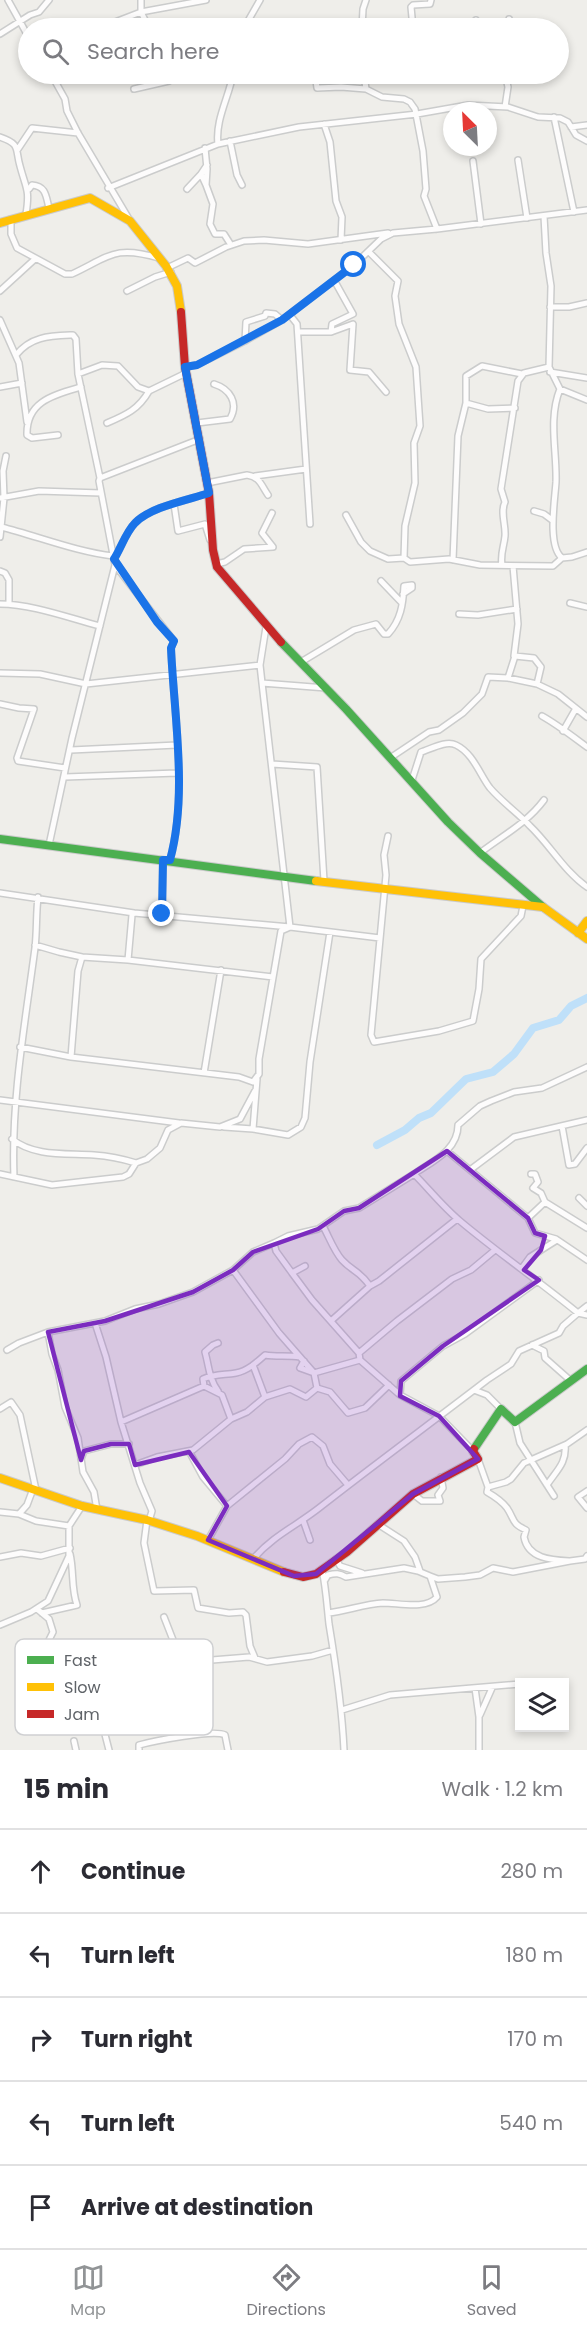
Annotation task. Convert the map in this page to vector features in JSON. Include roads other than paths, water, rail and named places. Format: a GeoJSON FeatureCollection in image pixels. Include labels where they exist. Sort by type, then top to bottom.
{"type":"FeatureCollection","features":[{"type":"Feature","properties":{"kind":"street"},"geometry":{"type":"LineString","coordinates":[[0,3],[7,0],[18,18]]}},
{"type":"Feature","properties":{"kind":"street"},"geometry":{"type":"LineString","coordinates":[[26,18],[39,12],[50,0]]}},
{"type":"Feature","properties":{"kind":"street"},"geometry":{"type":"LineString","coordinates":[[141,0],[141,12],[144,18]]}},
{"type":"Feature","properties":{"kind":"street"},"geometry":{"type":"LineString","coordinates":[[125,18],[141,12],[206,0]]}},
{"type":"Feature","properties":{"kind":"street"},"geometry":{"type":"LineString","coordinates":[[250,18],[260,0]]}},
{"type":"Feature","properties":{"kind":"street"},"geometry":{"type":"LineString","coordinates":[[363,18],[366,0]]}},
{"type":"Feature","properties":{"kind":"street"},"geometry":{"type":"LineString","coordinates":[[412,18],[413,4],[430,3],[431,0]]}},
{"type":"Feature","properties":{"kind":"street"},"geometry":{"type":"LineString","coordinates":[[0,34],[18,24]]}},
{"type":"Feature","properties":{"kind":"street"},"geometry":{"type":"LineString","coordinates":[[57,84],[65,99],[67,111],[108,188],[130,221],[169,270],[180,298],[186,370],[209,493],[213,550]]}},
{"type":"Feature","properties":{"kind":"street"},"geometry":{"type":"LineString","coordinates":[[134,89],[156,84]]}},
{"type":"Feature","properties":{"kind":"street"},"geometry":{"type":"LineString","coordinates":[[218,144],[219,123],[230,84]]}},
{"type":"Feature","properties":{"kind":"street"},"geometry":{"type":"LineString","coordinates":[[316,84],[317,88],[366,89],[382,97],[404,99],[410,102],[417,114],[426,166],[424,196],[437,229]]}},
{"type":"Feature","properties":{"kind":"street"},"geometry":{"type":"LineString","coordinates":[[365,84],[366,89]]}},
{"type":"Feature","properties":{"kind":"street"},"geometry":{"type":"LineString","coordinates":[[505,107],[507,84]]}},
{"type":"Feature","properties":{"kind":"street"},"geometry":{"type":"LineString","coordinates":[[108,188],[205,148],[230,141],[299,127],[417,114],[468,105],[505,107],[538,117],[555,117],[567,122],[576,135],[587,141]]}},
{"type":"Feature","properties":{"kind":"street"},"geometry":{"type":"LineString","coordinates":[[555,117],[574,212]]}},
{"type":"Feature","properties":{"kind":"street"},"geometry":{"type":"LineString","coordinates":[[324,124],[330,142],[336,201],[342,217],[341,240]]}},
{"type":"Feature","properties":{"kind":"street"},"geometry":{"type":"LineString","coordinates":[[570,127],[587,124]]}},
{"type":"Feature","properties":{"kind":"street"},"geometry":{"type":"LineString","coordinates":[[26,214],[28,189],[19,166],[18,149],[32,128],[78,133]]}},
{"type":"Feature","properties":{"kind":"street"},"geometry":{"type":"LineString","coordinates":[[0,137],[10,140],[18,149]]}},
{"type":"Feature","properties":{"kind":"street"},"geometry":{"type":"LineString","coordinates":[[230,141],[239,181],[242,185]]}},
{"type":"Feature","properties":{"kind":"street"},"geometry":{"type":"LineString","coordinates":[[205,148],[206,185]]}},
{"type":"Feature","properties":{"kind":"street"},"geometry":{"type":"LineString","coordinates":[[518,160],[527,218]]}},
{"type":"Feature","properties":{"kind":"street"},"geometry":{"type":"LineString","coordinates":[[473,161],[481,224]]}},
{"type":"Feature","properties":{"kind":"street"},"geometry":{"type":"LineString","coordinates":[[187,189],[207,165]]}},
{"type":"Feature","properties":{"kind":"street"},"geometry":{"type":"LineString","coordinates":[[201,174],[213,204],[210,224],[215,234],[224,234],[231,245]]}},
{"type":"Feature","properties":{"kind":"street"},"geometry":{"type":"LineString","coordinates":[[28,189],[32,185],[41,186],[45,190],[49,208]]}},
{"type":"Feature","properties":{"kind":"street"},"geometry":{"type":"LineString","coordinates":[[0,223],[90,198],[130,221]]}},
{"type":"Feature","properties":{"kind":"street"},"geometry":{"type":"LineString","coordinates":[[127,291],[188,258],[195,264],[231,245],[251,241],[308,244],[587,210]]}},
{"type":"Feature","properties":{"kind":"street"},"geometry":{"type":"LineString","coordinates":[[544,216],[551,286],[550,369],[560,389],[554,423],[556,483],[552,520],[558,553],[562,558]]}},
{"type":"Feature","properties":{"kind":"street"},"geometry":{"type":"LineString","coordinates":[[11,219],[13,241],[17,248],[65,274],[72,274],[113,253],[135,252],[160,259]]}},
{"type":"Feature","properties":{"kind":"street"},"geometry":{"type":"LineString","coordinates":[[107,423],[131,413],[142,403],[149,391],[290,315],[369,252],[381,239],[393,233]]}},
{"type":"Feature","properties":{"kind":"street"},"geometry":{"type":"LineString","coordinates":[[369,252],[398,281],[395,296],[399,324],[416,367],[420,426],[414,443],[415,483],[405,526],[404,558]]}},
{"type":"Feature","properties":{"kind":"street"},"geometry":{"type":"LineString","coordinates":[[0,291],[35,259]]}},
{"type":"Feature","properties":{"kind":"street"},"geometry":{"type":"LineString","coordinates":[[331,332],[332,324],[353,314],[334,280]]}},
{"type":"Feature","properties":{"kind":"street"},"geometry":{"type":"LineString","coordinates":[[550,307],[569,307],[587,303]]}},
{"type":"Feature","properties":{"kind":"street"},"geometry":{"type":"LineString","coordinates":[[245,341],[246,322],[265,316],[266,313],[275,314],[282,320]]}},
{"type":"Feature","properties":{"kind":"street"},"geometry":{"type":"LineString","coordinates":[[290,315],[297,324],[298,332],[310,524]]}},
{"type":"Feature","properties":{"kind":"street"},"geometry":{"type":"LineString","coordinates":[[0,320],[16,355],[22,383],[27,435],[32,438],[58,435]]}},
{"type":"Feature","properties":{"kind":"street"},"geometry":{"type":"LineString","coordinates":[[298,332],[331,332],[353,324],[350,370],[369,372],[386,392]]}},
{"type":"Feature","properties":{"kind":"street"},"geometry":{"type":"LineString","coordinates":[[16,355],[30,341],[73,335],[76,339],[78,374],[100,478],[114,560],[157,622],[172,638],[177,745],[177,836],[167,860],[162,914]]}},
{"type":"Feature","properties":{"kind":"street"},"geometry":{"type":"LineString","coordinates":[[78,374],[102,365],[118,366],[138,387],[149,391]]}},
{"type":"Feature","properties":{"kind":"street"},"geometry":{"type":"LineString","coordinates":[[453,560],[458,436],[466,403],[466,376],[475,368],[482,366],[522,374],[550,369],[587,378]]}},
{"type":"Feature","properties":{"kind":"street"},"geometry":{"type":"LineString","coordinates":[[502,566],[501,557],[506,534],[503,506],[505,502],[501,489],[518,381],[522,374]]}},
{"type":"Feature","properties":{"kind":"street"},"geometry":{"type":"LineString","coordinates":[[0,387],[22,383]]}},
{"type":"Feature","properties":{"kind":"street"},"geometry":{"type":"LineString","coordinates":[[197,423],[232,417],[235,406],[230,395],[222,387],[214,384]]}},
{"type":"Feature","properties":{"kind":"street"},"geometry":{"type":"LineString","coordinates":[[27,424],[44,399],[50,395],[81,387]]}},
{"type":"Feature","properties":{"kind":"street"},"geometry":{"type":"LineString","coordinates":[[560,389],[587,400]]}},
{"type":"Feature","properties":{"kind":"street"},"geometry":{"type":"LineString","coordinates":[[466,403],[488,409],[514,408]]}},
{"type":"Feature","properties":{"kind":"street"},"geometry":{"type":"LineString","coordinates":[[100,478],[200,440]]}},
{"type":"Feature","properties":{"kind":"street"},"geometry":{"type":"LineString","coordinates":[[0,537],[3,471],[6,456]]}},
{"type":"Feature","properties":{"kind":"street"},"geometry":{"type":"LineString","coordinates":[[207,483],[248,475],[306,469]]}},
{"type":"Feature","properties":{"kind":"street"},"geometry":{"type":"LineString","coordinates":[[253,476],[258,478],[268,495]]}},
{"type":"Feature","properties":{"kind":"street"},"geometry":{"type":"LineString","coordinates":[[2,498],[39,491],[101,493]]}},
{"type":"Feature","properties":{"kind":"street"},"geometry":{"type":"LineString","coordinates":[[50,845],[66,777],[65,768],[114,560],[134,524],[150,512],[209,493]]}},
{"type":"Feature","properties":{"kind":"street"},"geometry":{"type":"LineString","coordinates":[[174,504],[178,531],[205,524],[216,564],[230,586],[412,780],[448,822],[543,907],[587,939]]}},
{"type":"Feature","properties":{"kind":"street"},"geometry":{"type":"LineString","coordinates":[[534,511],[552,520]]}},
{"type":"Feature","properties":{"kind":"street"},"geometry":{"type":"LineString","coordinates":[[216,564],[225,562],[244,549],[273,547],[262,533],[272,513]]}},
{"type":"Feature","properties":{"kind":"street"},"geometry":{"type":"LineString","coordinates":[[346,515],[361,542],[370,551],[388,559],[404,558],[410,562],[440,558],[480,565],[553,566],[562,558],[587,552]]}},
{"type":"Feature","properties":{"kind":"street"},"geometry":{"type":"LineString","coordinates":[[1,527],[76,547],[114,560]]}},
{"type":"Feature","properties":{"kind":"street"},"geometry":{"type":"LineString","coordinates":[[508,678],[517,648],[518,609],[513,566]]}},
{"type":"Feature","properties":{"kind":"street"},"geometry":{"type":"LineString","coordinates":[[0,571],[5,573],[9,580],[9,604]]}},
{"type":"Feature","properties":{"kind":"street"},"geometry":{"type":"LineString","coordinates":[[381,580],[402,603]]}},
{"type":"Feature","properties":{"kind":"street"},"geometry":{"type":"LineString","coordinates":[[301,662],[362,627],[376,624],[384,634],[388,633],[396,625],[403,594]]}},
{"type":"Feature","properties":{"kind":"street"},"geometry":{"type":"LineString","coordinates":[[570,603],[587,607]]}},
{"type":"Feature","properties":{"kind":"street"},"geometry":{"type":"LineString","coordinates":[[0,604],[39,608],[50,614],[100,626]]}},
{"type":"Feature","properties":{"kind":"street"},"geometry":{"type":"LineString","coordinates":[[459,614],[478,615],[518,609]]}},
{"type":"Feature","properties":{"kind":"street"},"geometry":{"type":"LineString","coordinates":[[266,627],[260,664],[290,927]]}},
{"type":"Feature","properties":{"kind":"street"},"geometry":{"type":"LineString","coordinates":[[514,658],[517,655],[538,660],[541,667],[537,684]]}},
{"type":"Feature","properties":{"kind":"street"},"geometry":{"type":"LineString","coordinates":[[0,674],[40,674],[86,684],[260,664]]}},
{"type":"Feature","properties":{"kind":"street"},"geometry":{"type":"LineString","coordinates":[[390,758],[429,732],[439,730],[463,713],[482,694],[488,677],[508,678],[537,684],[558,694],[575,710],[587,717]]}},
{"type":"Feature","properties":{"kind":"street"},"geometry":{"type":"LineString","coordinates":[[262,683],[326,688]]}},
{"type":"Feature","properties":{"kind":"street"},"geometry":{"type":"LineString","coordinates":[[0,704],[34,709],[18,760],[22,763],[38,763],[65,768]]}},
{"type":"Feature","properties":{"kind":"street"},"geometry":{"type":"LineString","coordinates":[[563,731],[575,710]]}},
{"type":"Feature","properties":{"kind":"street"},"geometry":{"type":"LineString","coordinates":[[542,716],[558,724],[563,731],[587,747]]}},
{"type":"Feature","properties":{"kind":"street"},"geometry":{"type":"LineString","coordinates":[[412,780],[421,752],[446,744],[455,744],[480,770],[494,792],[529,824],[587,887]]}},
{"type":"Feature","properties":{"kind":"street"},"geometry":{"type":"LineString","coordinates":[[71,750],[177,745]]}},
{"type":"Feature","properties":{"kind":"street"},"geometry":{"type":"LineString","coordinates":[[272,764],[317,767],[324,881]]}},
{"type":"Feature","properties":{"kind":"street"},"geometry":{"type":"LineString","coordinates":[[66,777],[177,772]]}},
{"type":"Feature","properties":{"kind":"street"},"geometry":{"type":"LineString","coordinates":[[480,853],[509,830],[525,822],[544,800]]}},
{"type":"Feature","properties":{"kind":"street"},"geometry":{"type":"LineString","coordinates":[[388,836],[384,855],[386,875],[371,1035],[374,1042],[379,1043],[439,1031],[473,1021],[479,989],[481,959],[521,916],[523,906]]}},
{"type":"Feature","properties":{"kind":"street"},"geometry":{"type":"LineString","coordinates":[[0,839],[285,875],[384,890],[543,907]]}},
{"type":"Feature","properties":{"kind":"street"},"geometry":{"type":"LineString","coordinates":[[0,893],[134,913],[290,927],[380,938]]}},
{"type":"Feature","properties":{"kind":"street"},"geometry":{"type":"LineString","coordinates":[[14,1177],[12,1139],[15,1102],[20,1047],[35,945],[38,897]]}},
{"type":"Feature","properties":{"kind":"street"},"geometry":{"type":"LineString","coordinates":[[128,960],[134,913]]}},
{"type":"Feature","properties":{"kind":"street"},"geometry":{"type":"LineString","coordinates":[[578,933],[587,921]]}},
{"type":"Feature","properties":{"kind":"street"},"geometry":{"type":"LineString","coordinates":[[253,1129],[255,1091],[279,935],[281,931],[290,927]]}},
{"type":"Feature","properties":{"kind":"street"},"geometry":{"type":"LineString","coordinates":[[0,1100],[288,1134],[300,1127],[305,1118],[310,1062],[330,932]]}},
{"type":"Feature","properties":{"kind":"street"},"geometry":{"type":"LineString","coordinates":[[35,945],[82,957],[128,960],[273,977]]}},
{"type":"Feature","properties":{"kind":"street"},"geometry":{"type":"LineString","coordinates":[[71,1057],[78,971],[82,957]]}},
{"type":"Feature","properties":{"kind":"street"},"geometry":{"type":"LineString","coordinates":[[204,1073],[221,970]]}},
{"type":"Feature","properties":{"kind":"street"},"geometry":{"type":"LineString","coordinates":[[20,1047],[71,1057],[239,1077],[253,1082],[257,1079]]}},
{"type":"Feature","properties":{"kind":"street"},"geometry":{"type":"LineString","coordinates":[[7,1350],[19,1342],[48,1332],[105,1322],[135,1309],[159,1304],[193,1292],[233,1270],[253,1252],[288,1236],[306,1233],[323,1226],[339,1214],[358,1208],[414,1174],[453,1146],[458,1138],[459,1125],[480,1106],[514,1092],[542,1088],[587,1067]]}},
{"type":"Feature","properties":{"kind":"street"},"geometry":{"type":"LineString","coordinates":[[220,1127],[240,1119],[255,1091]]}},
{"type":"Feature","properties":{"kind":"street"},"geometry":{"type":"LineString","coordinates":[[470,1170],[513,1137],[587,1120]]}},
{"type":"Feature","properties":{"kind":"street"},"geometry":{"type":"LineString","coordinates":[[12,1139],[22,1148],[55,1154],[96,1155],[136,1163],[147,1159],[160,1148],[168,1130],[181,1123]]}},
{"type":"Feature","properties":{"kind":"street"},"geometry":{"type":"LineString","coordinates":[[562,1126],[569,1165],[575,1164],[587,1148]]}},
{"type":"Feature","properties":{"kind":"street"},"geometry":{"type":"LineString","coordinates":[[447,1151],[528,1218],[535,1233],[557,1240],[587,1260]]}},
{"type":"Feature","properties":{"kind":"street"},"geometry":{"type":"LineString","coordinates":[[0,1174],[52,1185],[117,1179],[129,1174],[136,1163]]}},
{"type":"Feature","properties":{"kind":"street"},"geometry":{"type":"LineString","coordinates":[[531,1174],[535,1173],[538,1182],[533,1188],[541,1193],[545,1202],[587,1228]]}},
{"type":"Feature","properties":{"kind":"street"},"geometry":{"type":"LineString","coordinates":[[414,1174],[457,1219],[495,1250],[539,1280],[578,1313],[587,1315]]}},
{"type":"Feature","properties":{"kind":"street"},"geometry":{"type":"LineString","coordinates":[[579,1198],[587,1206]]}},
{"type":"Feature","properties":{"kind":"street"},"geometry":{"type":"LineString","coordinates":[[528,1218],[545,1202]]}},
{"type":"Feature","properties":{"kind":"street"},"geometry":{"type":"LineString","coordinates":[[332,1320],[370,1286],[457,1219]]}},
{"type":"Feature","properties":{"kind":"street"},"geometry":{"type":"LineString","coordinates":[[323,1226],[339,1258],[360,1272],[370,1286]]}},
{"type":"Feature","properties":{"kind":"street"},"geometry":{"type":"LineString","coordinates":[[541,1250],[545,1236]]}},
{"type":"Feature","properties":{"kind":"street"},"geometry":{"type":"LineString","coordinates":[[522,1269],[530,1257],[557,1240]]}},
{"type":"Feature","properties":{"kind":"street"},"geometry":{"type":"LineString","coordinates":[[274,1243],[276,1251],[292,1274],[312,1300],[332,1320],[359,1356],[400,1395],[439,1416],[473,1451],[488,1487],[487,1492],[499,1499],[508,1509],[514,1524],[526,1530],[524,1537],[529,1548],[544,1559],[570,1561]]}},
{"type":"Feature","properties":{"kind":"street"},"geometry":{"type":"LineString","coordinates":[[314,1372],[359,1356],[397,1321],[452,1280],[471,1270],[495,1250]]}},
{"type":"Feature","properties":{"kind":"street"},"geometry":{"type":"LineString","coordinates":[[292,1274],[305,1266]]}},
{"type":"Feature","properties":{"kind":"street"},"geometry":{"type":"LineString","coordinates":[[233,1270],[279,1333],[314,1372],[317,1388]]}},
{"type":"Feature","properties":{"kind":"street"},"geometry":{"type":"LineString","coordinates":[[400,1395],[401,1381],[443,1346],[465,1334],[539,1280]]}},
{"type":"Feature","properties":{"kind":"street"},"geometry":{"type":"LineString","coordinates":[[254,1558],[267,1542],[303,1521],[439,1416],[505,1369],[519,1351],[559,1333],[562,1326],[587,1306]]}},
{"type":"Feature","properties":{"kind":"street"},"geometry":{"type":"LineString","coordinates":[[95,1323],[135,1465],[152,1511],[144,1543],[154,1591],[194,1590],[198,1608],[229,1613],[243,1612],[246,1615],[250,1646],[255,1658]]}},
{"type":"Feature","properties":{"kind":"street"},"geometry":{"type":"LineString","coordinates":[[48,1332],[65,1407],[78,1438],[83,1472],[94,1492],[97,1509]]}},
{"type":"Feature","properties":{"kind":"street"},"geometry":{"type":"LineString","coordinates":[[218,1343],[205,1352],[210,1364],[210,1376],[222,1395],[231,1419]]}},
{"type":"Feature","properties":{"kind":"street"},"geometry":{"type":"LineString","coordinates":[[532,1345],[544,1351],[545,1358],[571,1381]]}},
{"type":"Feature","properties":{"kind":"street"},"geometry":{"type":"LineString","coordinates":[[220,1394],[204,1386],[202,1379],[238,1373],[265,1355],[276,1357],[281,1354],[302,1359]]}},
{"type":"Feature","properties":{"kind":"street"},"geometry":{"type":"LineString","coordinates":[[253,1365],[265,1397]]}},
{"type":"Feature","properties":{"kind":"street"},"geometry":{"type":"LineString","coordinates":[[515,1422],[587,1369]]}},
{"type":"Feature","properties":{"kind":"street"},"geometry":{"type":"LineString","coordinates":[[317,1388],[330,1392],[348,1413],[365,1408],[389,1385]]}},
{"type":"Feature","properties":{"kind":"street"},"geometry":{"type":"LineString","coordinates":[[122,1422],[204,1386]]}},
{"type":"Feature","properties":{"kind":"street"},"geometry":{"type":"LineString","coordinates":[[135,1465],[157,1457],[189,1451],[201,1445],[231,1419],[247,1412],[265,1397],[291,1389],[306,1397],[317,1388]]}},
{"type":"Feature","properties":{"kind":"street"},"geometry":{"type":"LineString","coordinates":[[474,1390],[487,1395],[515,1422],[520,1443],[554,1496]]}},
{"type":"Feature","properties":{"kind":"street"},"geometry":{"type":"LineString","coordinates":[[0,1408],[11,1402],[20,1415],[35,1489],[27,1505],[19,1514]]}},
{"type":"Feature","properties":{"kind":"street"},"geometry":{"type":"LineString","coordinates":[[473,1451],[501,1409]]}},
{"type":"Feature","properties":{"kind":"street"},"geometry":{"type":"LineString","coordinates":[[488,1487],[511,1479],[524,1463],[565,1445],[587,1430]]}},
{"type":"Feature","properties":{"kind":"street"},"geometry":{"type":"LineString","coordinates":[[208,1540],[227,1506],[285,1459],[299,1444],[312,1437],[323,1446],[330,1464],[348,1485]]}},
{"type":"Feature","properties":{"kind":"street"},"geometry":{"type":"LineString","coordinates":[[81,1460],[84,1451],[129,1444]]}},
{"type":"Feature","properties":{"kind":"street"},"geometry":{"type":"LineString","coordinates":[[547,1485],[553,1475],[561,1469],[565,1445]]}},
{"type":"Feature","properties":{"kind":"street"},"geometry":{"type":"LineString","coordinates":[[189,1451],[203,1477],[227,1506]]}},
{"type":"Feature","properties":{"kind":"street"},"geometry":{"type":"LineString","coordinates":[[0,1478],[82,1506],[148,1521],[208,1540],[294,1576],[303,1577],[316,1574],[336,1559],[380,1525],[413,1494],[478,1459]]}},
{"type":"Feature","properties":{"kind":"street"},"geometry":{"type":"LineString","coordinates":[[413,1494],[422,1501],[440,1501],[438,1495],[443,1488],[441,1478]]}},
{"type":"Feature","properties":{"kind":"street"},"geometry":{"type":"LineString","coordinates":[[587,1491],[579,1497],[587,1508]]}},
{"type":"Feature","properties":{"kind":"street"},"geometry":{"type":"LineString","coordinates":[[0,1625],[40,1611],[77,1605],[74,1595],[69,1526],[82,1506]]}},
{"type":"Feature","properties":{"kind":"street"},"geometry":{"type":"LineString","coordinates":[[0,1512],[19,1514],[36,1521],[69,1526]]}},
{"type":"Feature","properties":{"kind":"street"},"geometry":{"type":"LineString","coordinates":[[303,1521],[310,1540]]}},
{"type":"Feature","properties":{"kind":"street"},"geometry":{"type":"LineString","coordinates":[[380,1525],[404,1540],[421,1572]]}},
{"type":"Feature","properties":{"kind":"street"},"geometry":{"type":"LineString","coordinates":[[0,1557],[21,1553],[41,1556],[70,1550]]}},
{"type":"Feature","properties":{"kind":"street"},"geometry":{"type":"LineString","coordinates":[[40,1611],[50,1597],[70,1550]]}},
{"type":"Feature","properties":{"kind":"street"},"geometry":{"type":"LineString","coordinates":[[325,1580],[328,1575],[338,1573],[346,1577],[404,1568],[438,1579],[465,1577],[480,1575],[493,1568],[513,1572],[585,1559],[587,1556]]}},
{"type":"Feature","properties":{"kind":"street"},"geometry":{"type":"LineString","coordinates":[[336,1559],[340,1566],[363,1574]]}},
{"type":"Feature","properties":{"kind":"street"},"geometry":{"type":"LineString","coordinates":[[322,1569],[342,1710],[344,1750]]}},
{"type":"Feature","properties":{"kind":"street"},"geometry":{"type":"LineString","coordinates":[[328,1613],[382,1603],[422,1604],[434,1601],[437,1597],[430,1576]]}},
{"type":"Feature","properties":{"kind":"street"},"geometry":{"type":"LineString","coordinates":[[49,1619],[52,1609]]}},
{"type":"Feature","properties":{"kind":"street"},"geometry":{"type":"LineString","coordinates":[[40,1611],[49,1619],[53,1632],[50,1639]]}},
{"type":"Feature","properties":{"kind":"street"},"geometry":{"type":"LineString","coordinates":[[164,1617],[173,1639]]}},
{"type":"Feature","properties":{"kind":"street"},"geometry":{"type":"LineString","coordinates":[[213,1660],[255,1658],[267,1662],[333,1650]]}},
{"type":"Feature","properties":{"kind":"street"},"geometry":{"type":"LineString","coordinates":[[342,1710],[390,1695],[515,1685]]}},
{"type":"Feature","properties":{"kind":"street"},"geometry":{"type":"LineString","coordinates":[[475,1688],[479,1717],[479,1750]]}},
{"type":"Feature","properties":{"kind":"street"},"geometry":{"type":"LineString","coordinates":[[479,1717],[492,1688]]}},
{"type":"Feature","properties":{"kind":"street"},"geometry":{"type":"LineString","coordinates":[[213,1733],[225,1735],[228,1750]]}},
{"type":"Feature","properties":{"kind":"street"},"geometry":{"type":"LineString","coordinates":[[105,1735],[109,1750]]}},
{"type":"Feature","properties":{"kind":"street"},"geometry":{"type":"LineString","coordinates":[[139,1750],[139,1745],[172,1736],[200,1735]]}},
{"type":"Feature","properties":{"kind":"street"},"geometry":{"type":"LineString","coordinates":[[74,1741],[76,1750]]}},
{"type":"Feature","properties":{"kind":"waterway"},"geometry":{"type":"LineString","coordinates":[[377,1145],[405,1130],[419,1118],[431,1113],[466,1079],[493,1072],[514,1054],[533,1028],[559,1020],[571,1006],[587,998]]}}]}
